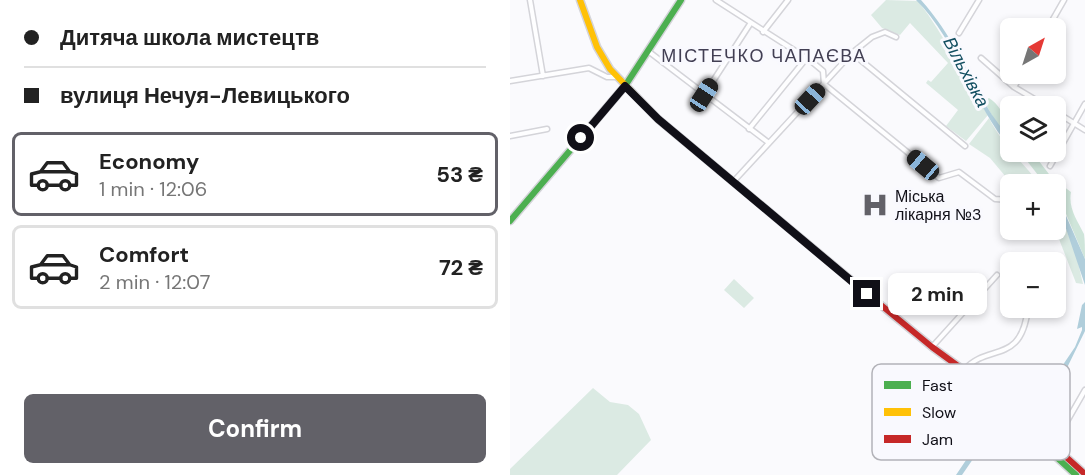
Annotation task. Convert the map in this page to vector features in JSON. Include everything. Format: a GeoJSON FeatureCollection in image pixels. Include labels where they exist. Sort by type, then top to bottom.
{"type":"FeatureCollection","features":[{"type":"Feature","properties":{"kind":"main road"},"geometry":{"type":"LineString","coordinates":[[580,0],[597,47],[617,77],[658,119],[953,364]]}},
{"type":"Feature","properties":{"kind":"main road"},"geometry":{"type":"LineString","coordinates":[[510,221],[625,86],[681,0]]}},
{"type":"Feature","properties":{"kind":"main road"},"geometry":{"type":"LineString","coordinates":[[1061,460],[1076,475]]}},
{"type":"Feature","properties":{"kind":"main road"},"geometry":{"type":"LineString","coordinates":[[1070,460],[1085,474]]}},
{"type":"Feature","properties":{"kind":"street"},"geometry":{"type":"LineString","coordinates":[[530,0],[543,76]]}},
{"type":"Feature","properties":{"kind":"street"},"geometry":{"type":"LineString","coordinates":[[716,0],[823,71],[824,84],[939,178],[959,172],[995,199],[1000,199]]}},
{"type":"Feature","properties":{"kind":"street"},"geometry":{"type":"LineString","coordinates":[[763,32],[788,0]]}},
{"type":"Feature","properties":{"kind":"street"},"geometry":{"type":"LineString","coordinates":[[960,33],[980,0]]}},
{"type":"Feature","properties":{"kind":"street"},"geometry":{"type":"LineString","coordinates":[[1054,18],[1064,0]]}},
{"type":"Feature","properties":{"kind":"street"},"geometry":{"type":"LineString","coordinates":[[704,95],[750,24]]}},
{"type":"Feature","properties":{"kind":"street"},"geometry":{"type":"LineString","coordinates":[[733,182],[852,53],[872,37],[885,32],[896,37]]}},
{"type":"Feature","properties":{"kind":"street"},"geometry":{"type":"LineString","coordinates":[[648,51],[769,143]]}},
{"type":"Feature","properties":{"kind":"street"},"geometry":{"type":"LineString","coordinates":[[852,53],[964,146]]}},
{"type":"Feature","properties":{"kind":"street"},"geometry":{"type":"LineString","coordinates":[[981,58],[1014,87],[1029,96]]}},
{"type":"Feature","properties":{"kind":"street"},"geometry":{"type":"LineString","coordinates":[[749,129],[805,60]]}},
{"type":"Feature","properties":{"kind":"street"},"geometry":{"type":"LineString","coordinates":[[510,81],[590,69],[607,77],[617,77]]}},
{"type":"Feature","properties":{"kind":"street"},"geometry":{"type":"LineString","coordinates":[[1050,166],[1085,104]]}},
{"type":"Feature","properties":{"kind":"street"},"geometry":{"type":"LineString","coordinates":[[1066,118],[1085,130]]}},
{"type":"Feature","properties":{"kind":"street"},"geometry":{"type":"LineString","coordinates":[[510,136],[547,129]]}},
{"type":"Feature","properties":{"kind":"street"},"geometry":{"type":"LineString","coordinates":[[932,347],[997,274]]}},
{"type":"Feature","properties":{"kind":"street"},"geometry":{"type":"LineString","coordinates":[[970,364],[1004,352],[1025,328],[1026,318]]}},
{"type":"Feature","properties":{"kind":"street"},"geometry":{"type":"LineString","coordinates":[[1070,415],[1085,390]]}},
{"type":"Feature","properties":{"kind":"shaded area"},"geometry":{"type":"Polygon","coordinates":[[[886,0],[918,1],[937,28],[988,115],[966,141],[946,126],[958,110],[926,83],[928,80],[931,82],[948,63],[910,23],[900,35],[882,28],[871,15],[886,0]]]}},
{"type":"Feature","properties":{"kind":"shaded area"},"geometry":{"type":"Polygon","coordinates":[[[989,118],[1000,136],[1000,162],[1021,162],[1031,174],[1003,174],[990,158],[969,144],[989,118]]]}},
{"type":"Feature","properties":{"kind":"shaded area"},"geometry":{"type":"Polygon","coordinates":[[[1066,228],[1076,254],[1083,284],[1076,283],[1066,252],[1059,240],[1066,240],[1066,228]]]}},
{"type":"Feature","properties":{"kind":"shaded area"},"geometry":{"type":"Polygon","coordinates":[[[734,279],[754,298],[744,308],[724,290],[734,279]]]}},
{"type":"Feature","properties":{"kind":"shaded area"},"geometry":{"type":"Polygon","coordinates":[[[593,388],[610,402],[628,405],[639,414],[651,440],[617,475],[510,475],[510,469],[593,388]]]}},
{"type":"Feature","properties":{"kind":"green space"},"geometry":{"type":"Polygon","coordinates":[[[989,98],[1000,109],[1000,130],[984,101],[989,98]]]}},
{"type":"Feature","properties":{"kind":"green space"},"geometry":{"type":"Polygon","coordinates":[[[1028,162],[1040,162],[1049,174],[1037,174],[1028,162]]]}},
{"type":"Feature","properties":{"kind":"green space"},"geometry":{"type":"Polygon","coordinates":[[[1066,188],[1071,192],[1072,209],[1084,234],[1085,259],[1066,214],[1066,188]]]}},
{"type":"Feature","properties":{"kind":"water","name":"Вільхівка"},"geometry":{"type":"Polygon","coordinates":[[[916,0],[921,0],[950,39],[1000,126],[1000,134],[986,113],[931,17],[916,0]]]}},
{"type":"Feature","properties":{"kind":"water"},"geometry":{"type":"Polygon","coordinates":[[[1066,216],[1085,259],[1085,285],[1066,229],[1066,216]]]}},
{"type":"Feature","properties":{"kind":"water"},"geometry":{"type":"Polygon","coordinates":[[[1085,302],[1085,331],[1069,364],[1064,364],[1075,347],[1082,330],[1082,327],[1077,329],[1082,305],[1085,302]]]}},
{"type":"Feature","properties":{"kind":"water"},"geometry":{"type":"Polygon","coordinates":[[[966,460],[972,460],[962,475],[956,475],[966,460]]]}},
{"type":"Feature","properties":{"kind":"traffic: fast"},"geometry":{"type":"LineString","coordinates":[[510,221],[625,86],[681,0]]}},
{"type":"Feature","properties":{"kind":"traffic: fast"},"geometry":{"type":"LineString","coordinates":[[1060,460],[1076,475]]}},
{"type":"Feature","properties":{"kind":"traffic: slow"},"geometry":{"type":"LineString","coordinates":[[580,0],[597,47],[610,69],[658,119],[870,296]]}},
{"type":"Feature","properties":{"kind":"traffic: jam"},"geometry":{"type":"LineString","coordinates":[[870,296],[955,364]]}},
{"type":"Feature","properties":{"kind":"traffic: jam"},"geometry":{"type":"LineString","coordinates":[[1069,460],[1085,474]]}},
{"type":"Feature","properties":{"kind":"place","name":"Міська лікарня №3"},"geometry":{"type":"Point","coordinates":[875,205]}},
{"type":"Feature","properties":{"kind":"district","name":"МІСТЕЧКО ЧАПАЄВА"},"geometry":{"type":"Point","coordinates":[764,56]}},
{"type":"Feature","properties":{"kind":"route"},"geometry":{"type":"LineString","coordinates":[[581,138],[625,86],[658,119],[867,294]]}}]}
